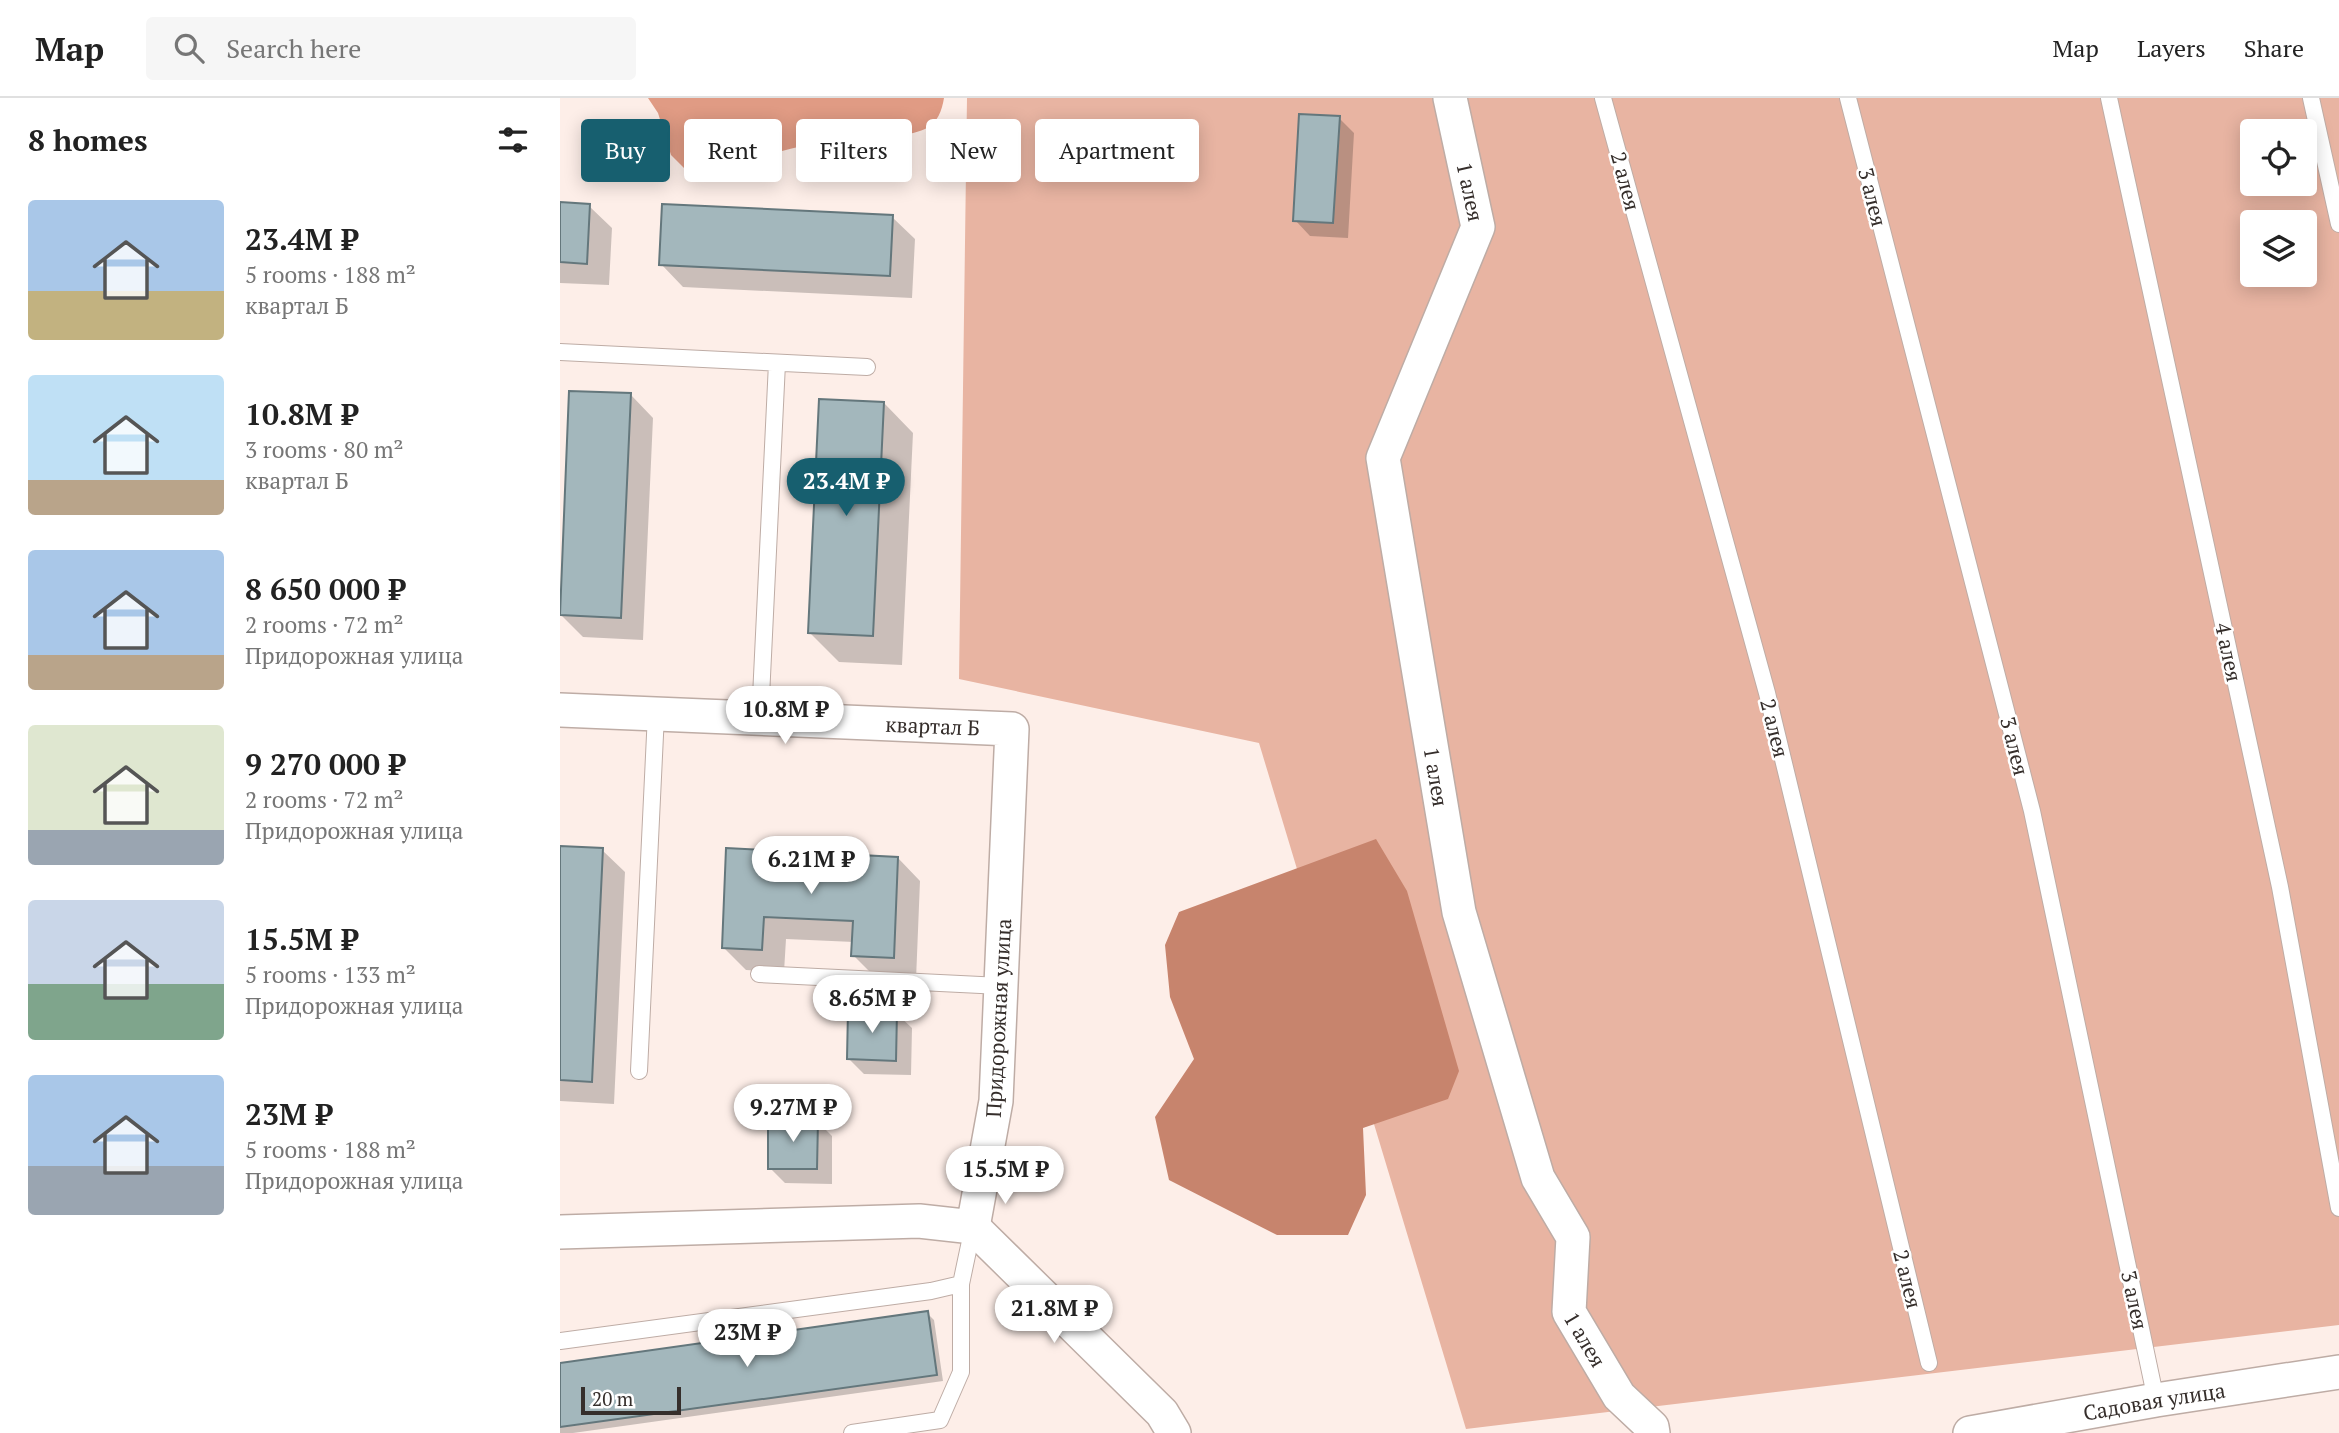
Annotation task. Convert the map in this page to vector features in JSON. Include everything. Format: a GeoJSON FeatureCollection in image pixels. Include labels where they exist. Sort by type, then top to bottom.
{"type":"FeatureCollection","features":[{"type":"Feature","properties":{"kind":"street","name":"1 алея"},"geometry":{"type":"LineString","coordinates":[[1450,98],[1478,227],[1384,458],[1459,912],[1538,1178],[1573,1237],[1569,1312],[1619,1396],[1652,1427],[1653,1433]]}},
{"type":"Feature","properties":{"kind":"street","name":"квартал Б"},"geometry":{"type":"LineString","coordinates":[[560,709],[1012,729]]}},
{"type":"Feature","properties":{"kind":"street","name":"Придорожная улица"},"geometry":{"type":"LineString","coordinates":[[974,1227],[996,1101],[1012,729]]}},
{"type":"Feature","properties":{"kind":"street"},"geometry":{"type":"LineString","coordinates":[[560,1232],[919,1221],[974,1227],[1162,1413],[1174,1433]]}},
{"type":"Feature","properties":{"kind":"street","name":"Садовая улица"},"geometry":{"type":"LineString","coordinates":[[1970,1433],[2156,1400],[2339,1372]]}},
{"type":"Feature","properties":{"kind":"lane","name":"2 алея"},"geometry":{"type":"LineString","coordinates":[[1604,98],[1766,693],[1928,1363]]}},
{"type":"Feature","properties":{"kind":"lane","name":"3 алея"},"geometry":{"type":"LineString","coordinates":[[1848,98],[2032,811],[2156,1400]]}},
{"type":"Feature","properties":{"kind":"lane","name":"4 алея"},"geometry":{"type":"LineString","coordinates":[[2109,98],[2280,887],[2339,1208]]}},
{"type":"Feature","properties":{"kind":"lane"},"geometry":{"type":"LineString","coordinates":[[2311,98],[2339,224]]}},
{"type":"Feature","properties":{"kind":"lane"},"geometry":{"type":"LineString","coordinates":[[560,352],[867,367]]}},
{"type":"Feature","properties":{"kind":"lane"},"geometry":{"type":"LineString","coordinates":[[760,718],[777,363]]}},
{"type":"Feature","properties":{"kind":"lane"},"geometry":{"type":"LineString","coordinates":[[639,1071],[656,713]]}},
{"type":"Feature","properties":{"kind":"lane"},"geometry":{"type":"LineString","coordinates":[[759,974],[1001,986]]}},
{"type":"Feature","properties":{"kind":"lane"},"geometry":{"type":"LineString","coordinates":[[852,1433],[940,1420],[961,1372],[961,1284],[974,1227]]}},
{"type":"Feature","properties":{"kind":"lane"},"geometry":{"type":"LineString","coordinates":[[560,1341],[931,1291],[961,1284]]}},
{"type":"Feature","properties":{"kind":"shaded area"},"geometry":{"type":"Polygon","coordinates":[[[648,98],[944,98],[937,119],[926,119],[926,128],[912,133],[912,119],[796,119],[796,148],[782,151],[782,119],[684,119],[684,168],[670,152],[670,119],[660,119],[648,98]]]}},
{"type":"Feature","properties":{"kind":"shaded area"},"geometry":{"type":"Polygon","coordinates":[[[967,98],[2339,98],[2339,1325],[1466,1429],[1259,743],[959,679],[966,182],[1021,182],[1021,119],[967,119],[967,98]]]}},
{"type":"Feature","properties":{"kind":"shaded area"},"geometry":{"type":"Polygon","coordinates":[[[1376,839],[1407,891],[1459,1071],[1448,1099],[1363,1128],[1366,1195],[1348,1235],[1277,1235],[1169,1180],[1155,1117],[1194,1059],[1170,997],[1165,945],[1179,912],[1376,839]]]}},
{"type":"Feature","properties":{"kind":"building"},"geometry":{"type":"Polygon","coordinates":[[[1299,114],[1340,116],[1333,223],[1293,221],[1299,114]]]}},
{"type":"Feature","properties":{"kind":"building"},"geometry":{"type":"Polygon","coordinates":[[[560,202],[590,204],[587,264],[560,262],[560,202]]]}},
{"type":"Feature","properties":{"kind":"building"},"geometry":{"type":"Polygon","coordinates":[[[662,204],[893,215],[890,276],[659,265],[662,204]]]}},
{"type":"Feature","properties":{"kind":"building"},"geometry":{"type":"Polygon","coordinates":[[[569,391],[631,393],[621,618],[560,615],[569,391]]]}},
{"type":"Feature","properties":{"kind":"building"},"geometry":{"type":"Polygon","coordinates":[[[819,399],[884,402],[873,636],[808,633],[819,399]]]}},
{"type":"Feature","properties":{"kind":"building"},"geometry":{"type":"Polygon","coordinates":[[[560,846],[603,848],[592,1082],[560,1080],[560,846]]]}},
{"type":"Feature","properties":{"kind":"building"},"geometry":{"type":"Polygon","coordinates":[[[726,848],[898,857],[894,958],[851,956],[853,921],[764,917],[762,950],[722,948],[726,848]]]}},
{"type":"Feature","properties":{"kind":"building"},"geometry":{"type":"Polygon","coordinates":[[[848,1010],[897,1011],[896,1061],[847,1059],[848,1010]]]}},
{"type":"Feature","properties":{"kind":"building"},"geometry":{"type":"Polygon","coordinates":[[[768,1119],[818,1120],[817,1169],[768,1169],[768,1119]]]}},
{"type":"Feature","properties":{"kind":"building"},"geometry":{"type":"Polygon","coordinates":[[[928,1311],[937,1375],[560,1427],[560,1363],[928,1311]]]}}]}
